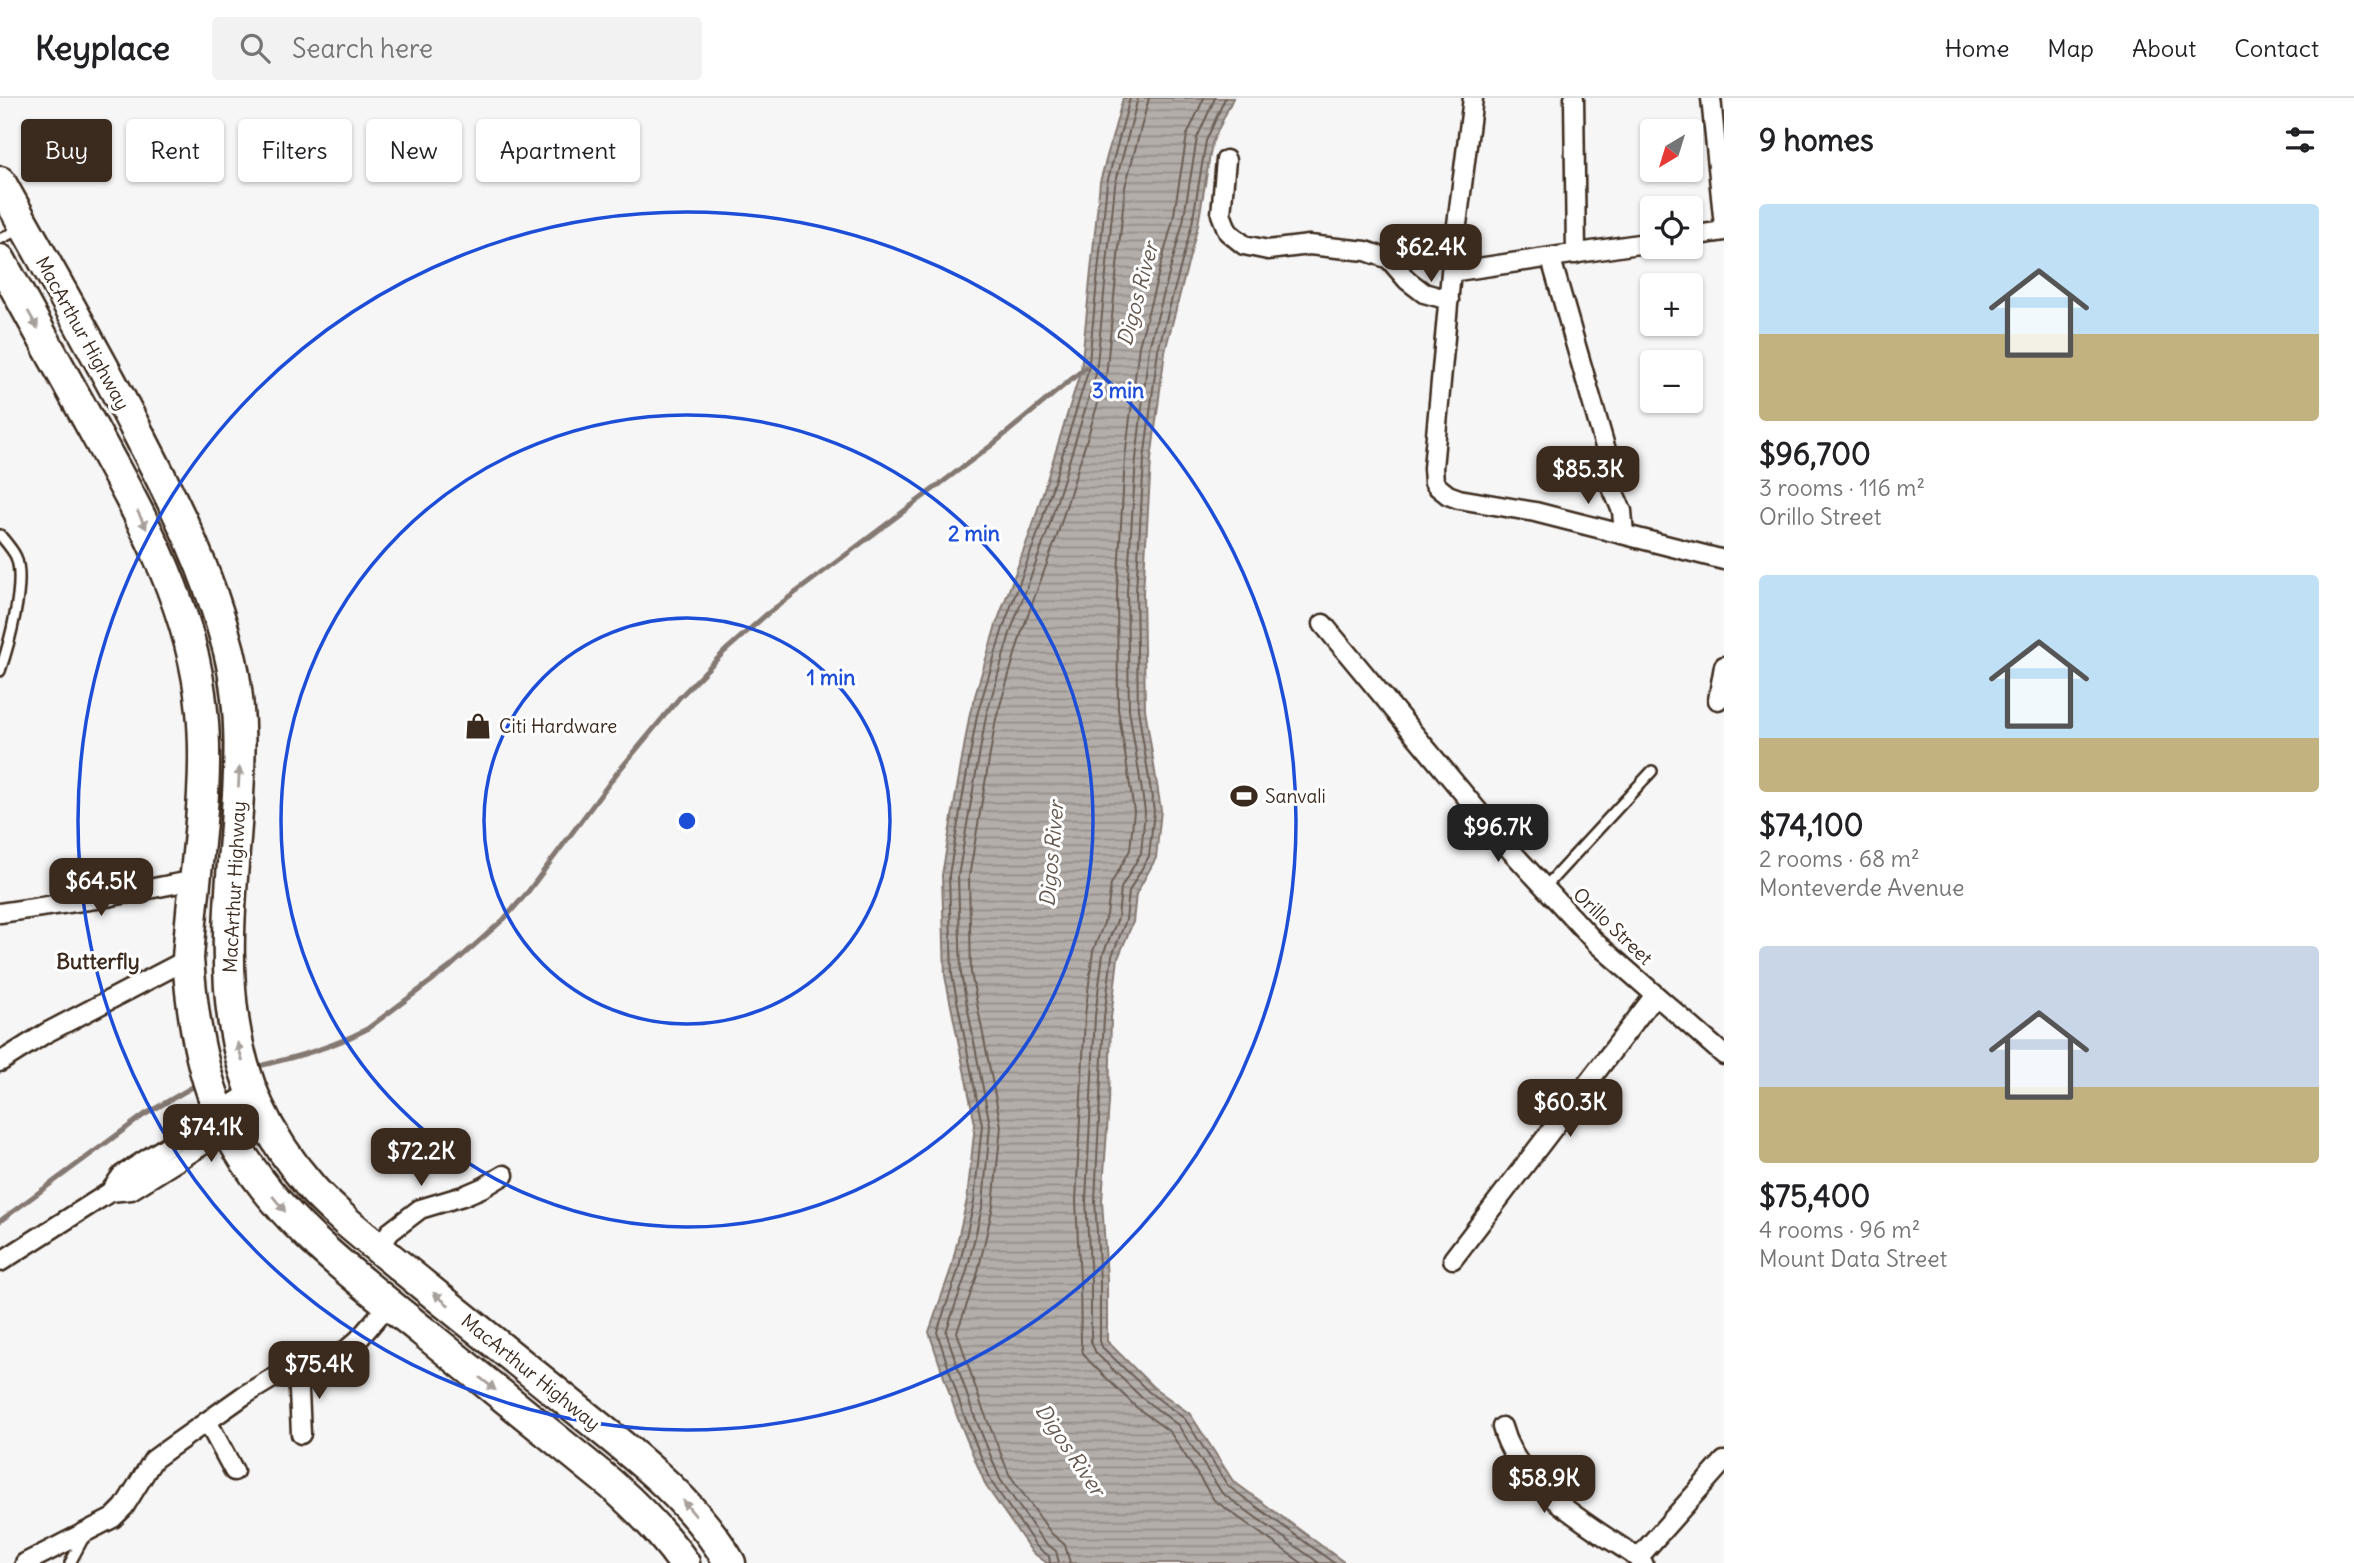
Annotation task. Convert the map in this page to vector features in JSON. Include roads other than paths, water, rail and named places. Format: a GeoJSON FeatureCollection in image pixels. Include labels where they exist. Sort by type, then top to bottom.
{"type":"FeatureCollection","features":[{"type":"Feature","properties":{"kind":"highway","name":"MacArthur Highway"},"geometry":{"type":"LineString","coordinates":[[0,182],[12,233],[121,399],[183,521],[202,564],[230,655],[239,707],[240,753],[227,965],[234,1027],[255,1101],[288,1157],[312,1188],[379,1249],[675,1492],[702,1523],[730,1563]]}},
{"type":"Feature","properties":{"kind":"highway","name":"MacArthur Highway"},"geometry":{"type":"LineString","coordinates":[[0,260],[144,522],[177,604],[197,675],[202,711],[203,775],[188,959],[199,1049],[224,1122],[246,1160],[288,1216],[388,1304],[611,1484],[650,1520],[684,1563]]}},
{"type":"Feature","properties":{"kind":"street"},"geometry":{"type":"LineString","coordinates":[[1473,98],[1451,272],[1432,473],[1438,487],[1448,495],[1460,499],[1535,512],[1724,560]]}},
{"type":"Feature","properties":{"kind":"street"},"geometry":{"type":"LineString","coordinates":[[1574,98],[1576,254]]}},
{"type":"Feature","properties":{"kind":"street"},"geometry":{"type":"LineString","coordinates":[[1703,233],[1724,229],[1711,98]]}},
{"type":"Feature","properties":{"kind":"street"},"geometry":{"type":"LineString","coordinates":[[1226,160],[1221,214],[1228,232],[1244,245],[1268,250],[1309,245],[1366,251],[1389,259],[1424,293],[1448,300]]}},
{"type":"Feature","properties":{"kind":"street"},"geometry":{"type":"LineString","coordinates":[[1451,272],[1640,244]]}},
{"type":"Feature","properties":{"kind":"street"},"geometry":{"type":"LineString","coordinates":[[1551,259],[1608,457],[1605,472],[1622,512],[1624,534]]}},
{"type":"Feature","properties":{"kind":"street","name":"Orillo Street"},"geometry":{"type":"LineString","coordinates":[[1322,624],[1415,737],[1595,942],[1724,1055]]}},
{"type":"Feature","properties":{"kind":"street"},"geometry":{"type":"LineString","coordinates":[[1718,700],[1724,666]]}},
{"type":"Feature","properties":{"kind":"street"},"geometry":{"type":"LineString","coordinates":[[0,913],[102,898],[195,880]]}},
{"type":"Feature","properties":{"kind":"street"},"geometry":{"type":"LineString","coordinates":[[0,1062],[46,1033],[188,959]]}},
{"type":"Feature","properties":{"kind":"street"},"geometry":{"type":"LineString","coordinates":[[1453,1259],[1655,995]]}},
{"type":"Feature","properties":{"kind":"street"},"geometry":{"type":"LineString","coordinates":[[0,1262],[110,1192],[122,1175],[224,1122],[255,1101]]}},
{"type":"Feature","properties":{"kind":"street"},"geometry":{"type":"LineString","coordinates":[[379,1249],[390,1232],[420,1209],[463,1196],[504,1175]]}},
{"type":"Feature","properties":{"kind":"street"},"geometry":{"type":"LineString","coordinates":[[25,1563],[113,1518],[124,1507],[153,1461],[243,1395],[271,1379],[324,1363],[343,1353],[358,1340],[388,1304]]}},
{"type":"Feature","properties":{"kind":"street"},"geometry":{"type":"LineString","coordinates":[[298,1370],[301,1434]]}},
{"type":"Feature","properties":{"kind":"street"},"geometry":{"type":"LineString","coordinates":[[207,1421],[234,1471]]}},
{"type":"Feature","properties":{"kind":"street"},"geometry":{"type":"LineString","coordinates":[[1502,1427],[1511,1453],[1530,1476],[1571,1513],[1641,1561],[1724,1461]]}},
{"type":"Feature","properties":{"kind":"lane"},"geometry":{"type":"LineString","coordinates":[[0,535],[16,557],[19,575],[11,641],[0,671]]}},
{"type":"Feature","properties":{"kind":"lane"},"geometry":{"type":"LineString","coordinates":[[1545,887],[1652,771]]}},
{"type":"Feature","properties":{"kind":"lane"},"geometry":{"type":"LineString","coordinates":[[70,1563],[88,1530]]}},
{"type":"Feature","properties":{"kind":"water","name":"Digos River"},"geometry":{"type":"Polygon","coordinates":[[[1123,98],[1233,98],[1212,143],[1198,225],[1165,351],[1151,460],[1143,592],[1145,709],[1161,810],[1156,858],[1136,894],[1133,922],[1118,958],[1111,1018],[1109,1102],[1102,1201],[1107,1280],[1107,1341],[1153,1387],[1190,1414],[1233,1481],[1345,1563],[1047,1563],[1032,1552],[986,1486],[957,1416],[929,1332],[951,1269],[967,1200],[975,1124],[945,976],[942,875],[970,713],[996,625],[1032,528],[1081,370],[1100,182],[1123,98]]]}},
{"type":"Feature","properties":{"kind":"waterway"},"geometry":{"type":"LineString","coordinates":[[263,1065],[316,1050],[367,1029],[450,967],[504,919],[527,893],[617,773],[680,697],[725,651],[767,614],[992,445],[1085,368]]}},
{"type":"Feature","properties":{"kind":"waterway"},"geometry":{"type":"LineString","coordinates":[[0,1221],[144,1115],[196,1085]]}},
{"type":"Feature","properties":{"kind":"place","name":"Citi Hardware"},"geometry":{"type":"Point","coordinates":[478,726]}},
{"type":"Feature","properties":{"kind":"place","name":"Sanvali"},"geometry":{"type":"Point","coordinates":[1244,796]}},
{"type":"Feature","properties":{"kind":"district","name":"Butterfly"},"geometry":{"type":"Point","coordinates":[98,962]}}]}
